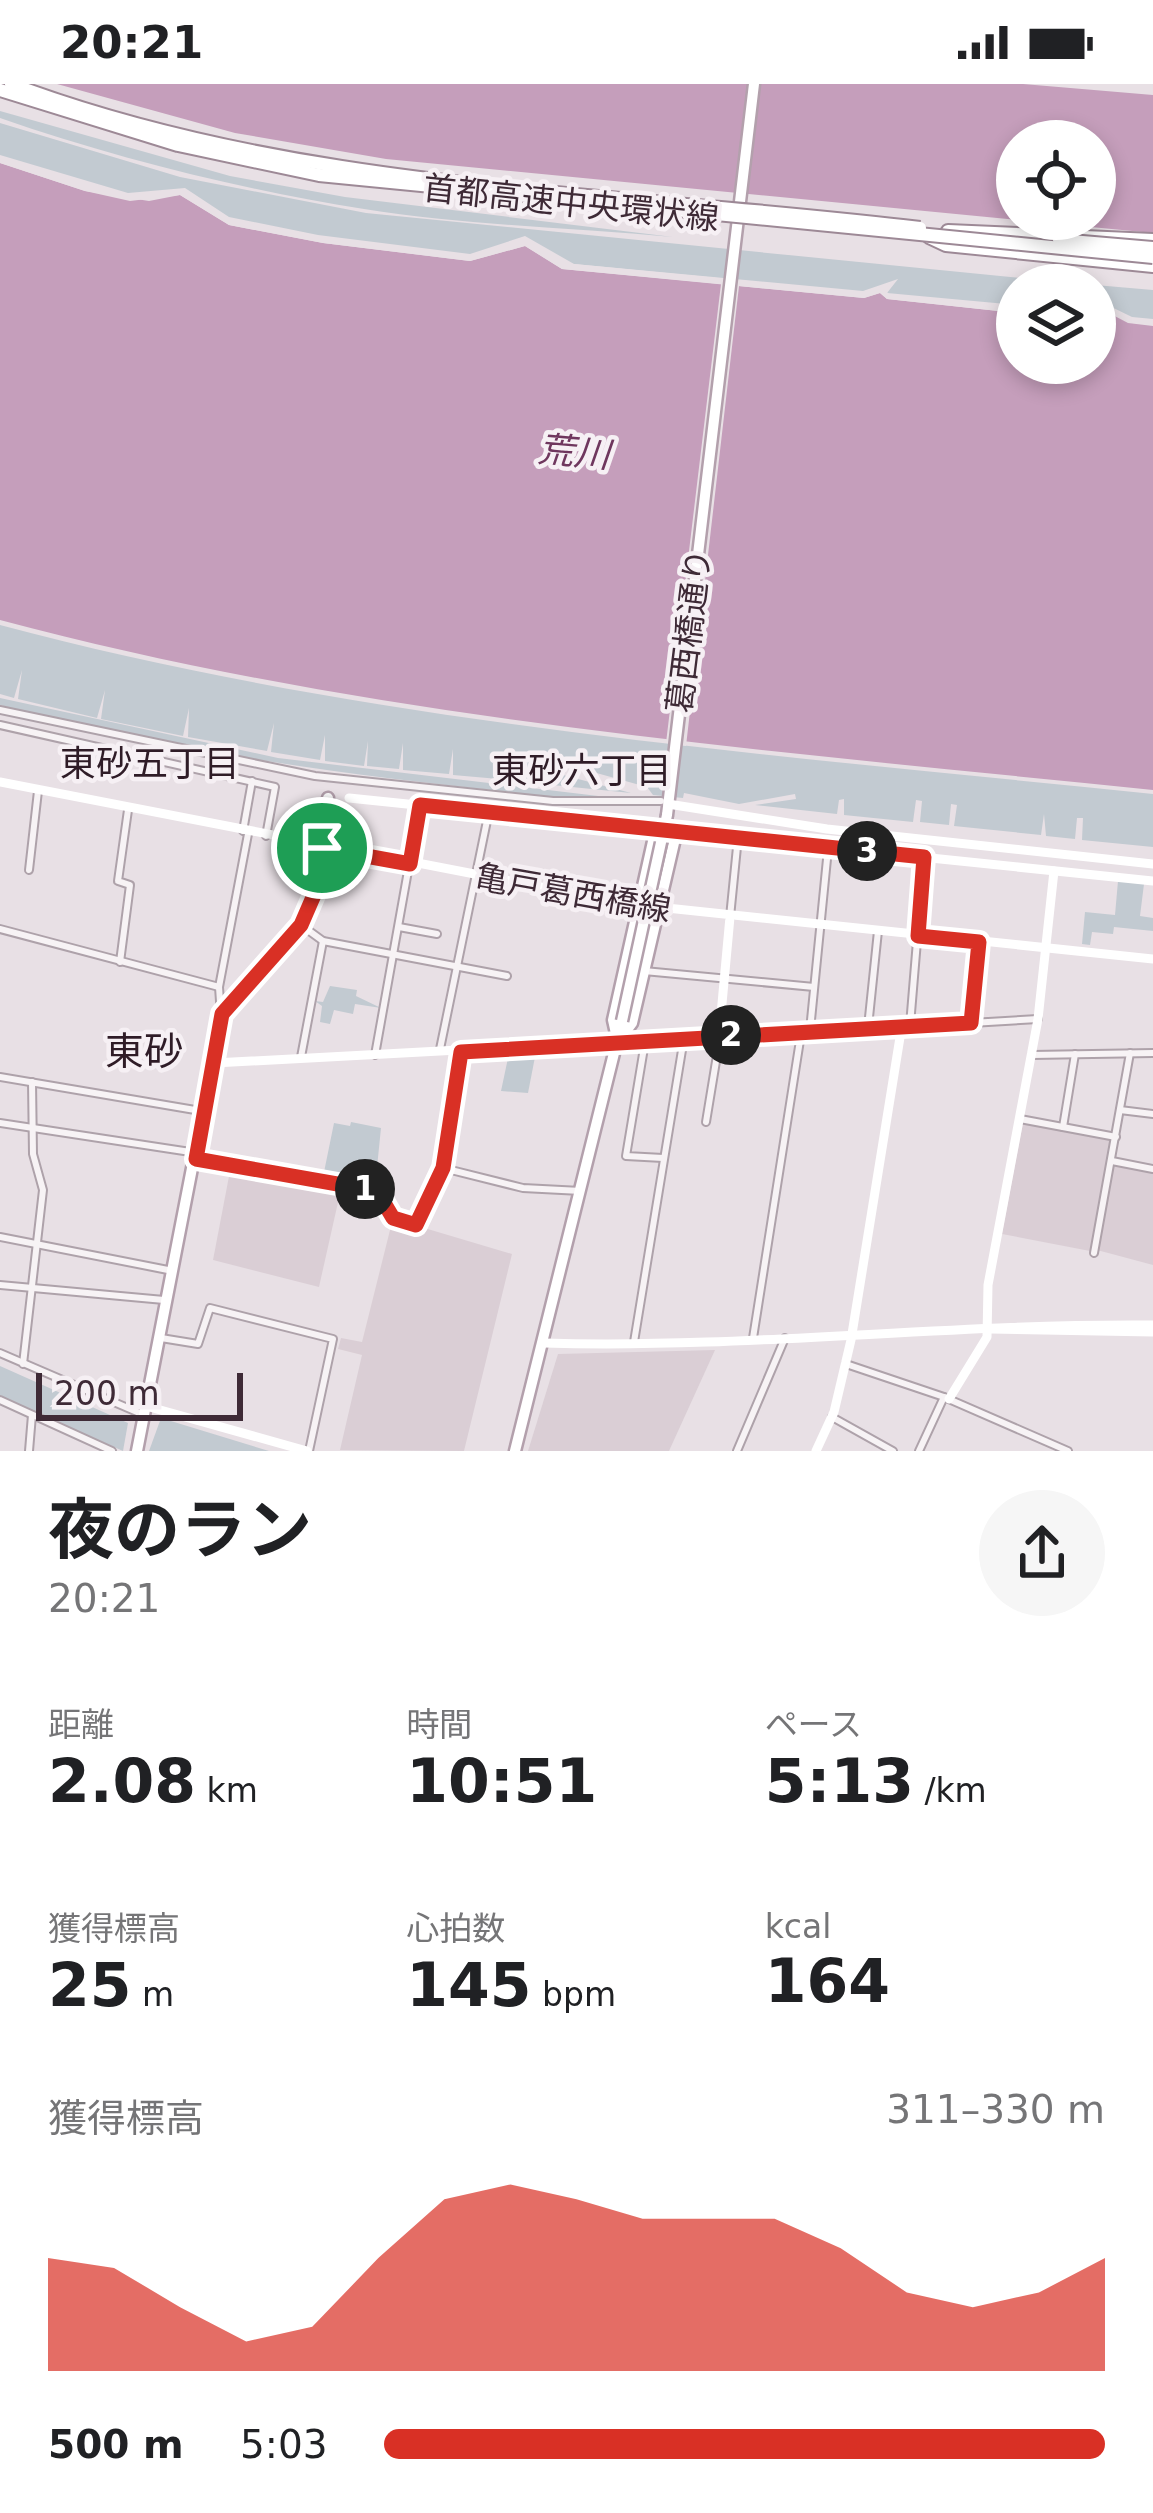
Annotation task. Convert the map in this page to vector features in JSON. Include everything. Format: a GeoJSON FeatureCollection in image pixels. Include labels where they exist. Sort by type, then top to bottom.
{"type":"FeatureCollection","features":[{"type":"Feature","properties":{"kind":"highway","name":"首都高速中央環状線"},"geometry":{"type":"LineString","coordinates":[[11,84],[149,128],[326,166],[1153,253]]}},
{"type":"Feature","properties":{"kind":"highway","name":"首都高速中央環状線"},"geometry":{"type":"LineString","coordinates":[[0,90],[178,145],[319,175],[929,237],[1153,253]]}},
{"type":"Feature","properties":{"kind":"main road","name":"葛西橋通り"},"geometry":{"type":"LineString","coordinates":[[515,1451],[618,1042],[666,804],[754,84]]}},
{"type":"Feature","properties":{"kind":"main road","name":"亀戸葛西橋線"},"geometry":{"type":"LineString","coordinates":[[0,782],[638,906],[1153,959]]}},
{"type":"Feature","properties":{"kind":"main road"},"geometry":{"type":"LineString","coordinates":[[137,1451],[221,1019],[227,1004],[301,925],[314,895],[328,798]]}},
{"type":"Feature","properties":{"kind":"main road"},"geometry":{"type":"LineString","coordinates":[[349,798],[1153,881]]}},
{"type":"Feature","properties":{"kind":"main road"},"geometry":{"type":"LineString","coordinates":[[666,804],[827,830],[1153,864]]}},
{"type":"Feature","properties":{"kind":"main road"},"geometry":{"type":"LineString","coordinates":[[618,1042],[613,1021],[656,828]]}},
{"type":"Feature","properties":{"kind":"main road"},"geometry":{"type":"LineString","coordinates":[[618,1042],[632,1023],[677,830]]}},
{"type":"Feature","properties":{"kind":"main road"},"geometry":{"type":"LineString","coordinates":[[946,1398],[983,1347],[988,1285],[1038,1019],[1054,871]]}},
{"type":"Feature","properties":{"kind":"main road"},"geometry":{"type":"LineString","coordinates":[[720,1036],[730,917]]}},
{"type":"Feature","properties":{"kind":"main road"},"geometry":{"type":"LineString","coordinates":[[214,1064],[971,1023]]}},
{"type":"Feature","properties":{"kind":"main road"},"geometry":{"type":"LineString","coordinates":[[816,1451],[832,1417],[846,1364],[906,1025]]}},
{"type":"Feature","properties":{"kind":"main road"},"geometry":{"type":"LineString","coordinates":[[544,1343],[986,1328],[1153,1328]]}},
{"type":"Feature","properties":{"kind":"main road"},"geometry":{"type":"LineString","coordinates":[[145,1410],[308,1451]]}},
{"type":"Feature","properties":{"kind":"street"},"geometry":{"type":"LineString","coordinates":[[0,710],[311,776],[553,801],[666,804]]}},
{"type":"Feature","properties":{"kind":"street"},"geometry":{"type":"LineString","coordinates":[[0,725],[275,787],[266,837]]}},
{"type":"Feature","properties":{"kind":"street"},"geometry":{"type":"LineString","coordinates":[[221,1019],[219,987],[252,781]]}},
{"type":"Feature","properties":{"kind":"street"},"geometry":{"type":"LineString","coordinates":[[29,870],[38,790]]}},
{"type":"Feature","properties":{"kind":"street"},"geometry":{"type":"LineString","coordinates":[[375,1057],[420,805]]}},
{"type":"Feature","properties":{"kind":"street"},"geometry":{"type":"LineString","coordinates":[[120,962],[130,884],[118,880],[128,810]]}},
{"type":"Feature","properties":{"kind":"street"},"geometry":{"type":"LineString","coordinates":[[439,1053],[489,811]]}},
{"type":"Feature","properties":{"kind":"street"},"geometry":{"type":"LineString","coordinates":[[730,917],[737,837]]}},
{"type":"Feature","properties":{"kind":"street"},"geometry":{"type":"LineString","coordinates":[[753,1338],[814,987],[829,847]]}},
{"type":"Feature","properties":{"kind":"street"},"geometry":{"type":"LineString","coordinates":[[906,1025],[924,857]]}},
{"type":"Feature","properties":{"kind":"street"},"geometry":{"type":"LineString","coordinates":[[301,925],[323,941],[507,976]]}},
{"type":"Feature","properties":{"kind":"street"},"geometry":{"type":"LineString","coordinates":[[399,927],[437,934]]}},
{"type":"Feature","properties":{"kind":"street"},"geometry":{"type":"LineString","coordinates":[[0,929],[219,987]]}},
{"type":"Feature","properties":{"kind":"street"},"geometry":{"type":"LineString","coordinates":[[868,1027],[878,932]]}},
{"type":"Feature","properties":{"kind":"street"},"geometry":{"type":"LineString","coordinates":[[301,1061],[323,941]]}},
{"type":"Feature","properties":{"kind":"street"},"geometry":{"type":"LineString","coordinates":[[979,942],[971,1023],[1038,1019]]}},
{"type":"Feature","properties":{"kind":"street"},"geometry":{"type":"LineString","coordinates":[[643,971],[814,987]]}},
{"type":"Feature","properties":{"kind":"street"},"geometry":{"type":"LineString","coordinates":[[706,1122],[720,1036]]}},
{"type":"Feature","properties":{"kind":"street"},"geometry":{"type":"LineString","coordinates":[[634,1342],[684,1038]]}},
{"type":"Feature","properties":{"kind":"street"},"geometry":{"type":"LineString","coordinates":[[645,1040],[626,1156],[663,1159]]}},
{"type":"Feature","properties":{"kind":"street"},"geometry":{"type":"LineString","coordinates":[[0,1123],[377,1191],[393,1218],[416,1225],[443,1168],[461,1052]]}},
{"type":"Feature","properties":{"kind":"street"},"geometry":{"type":"LineString","coordinates":[[1032,1054],[1153,1053]]}},
{"type":"Feature","properties":{"kind":"street"},"geometry":{"type":"LineString","coordinates":[[1063,1127],[1075,1054]]}},
{"type":"Feature","properties":{"kind":"street"},"geometry":{"type":"LineString","coordinates":[[1094,1253],[1130,1054]]}},
{"type":"Feature","properties":{"kind":"street"},"geometry":{"type":"LineString","coordinates":[[0,1077],[205,1112]]}},
{"type":"Feature","properties":{"kind":"street"},"geometry":{"type":"LineString","coordinates":[[23,1364],[43,1190],[31,1126],[32,1082]]}},
{"type":"Feature","properties":{"kind":"street"},"geometry":{"type":"LineString","coordinates":[[1120,1110],[1153,1114]]}},
{"type":"Feature","properties":{"kind":"street"},"geometry":{"type":"LineString","coordinates":[[1020,1119],[1116,1137]]}},
{"type":"Feature","properties":{"kind":"street"},"geometry":{"type":"LineString","coordinates":[[1112,1161],[1153,1168]]}},
{"type":"Feature","properties":{"kind":"street"},"geometry":{"type":"LineString","coordinates":[[443,1168],[523,1189],[581,1191]]}},
{"type":"Feature","properties":{"kind":"street"},"geometry":{"type":"LineString","coordinates":[[0,1237],[174,1271]]}},
{"type":"Feature","properties":{"kind":"street"},"geometry":{"type":"LineString","coordinates":[[0,1285],[168,1300]]}},
{"type":"Feature","properties":{"kind":"street"},"geometry":{"type":"LineString","coordinates":[[160,1338],[198,1344],[210,1308],[333,1339],[308,1451]]}},
{"type":"Feature","properties":{"kind":"street"},"geometry":{"type":"LineString","coordinates":[[737,1451],[786,1337]]}},
{"type":"Feature","properties":{"kind":"street"},"geometry":{"type":"LineString","coordinates":[[0,1353],[145,1410]]}},
{"type":"Feature","properties":{"kind":"street"},"geometry":{"type":"LineString","coordinates":[[846,1364],[946,1398],[1068,1451]]}},
{"type":"Feature","properties":{"kind":"street"},"geometry":{"type":"LineString","coordinates":[[919,1451],[946,1398]]}},
{"type":"Feature","properties":{"kind":"street"},"geometry":{"type":"LineString","coordinates":[[0,1400],[112,1451]]}},
{"type":"Feature","properties":{"kind":"street"},"geometry":{"type":"LineString","coordinates":[[29,1451],[32,1415]]}},
{"type":"Feature","properties":{"kind":"street"},"geometry":{"type":"LineString","coordinates":[[832,1417],[893,1451]]}},
{"type":"Feature","properties":{"kind":"shaded area"},"geometry":{"type":"Polygon","coordinates":[[[0,111],[230,176],[345,197],[673,237],[441,219],[318,201],[134,160],[0,118],[0,111]]]}},
{"type":"Feature","properties":{"kind":"shaded area"},"geometry":{"type":"Polygon","coordinates":[[[0,123],[180,177],[366,213],[996,276],[996,303],[887,293],[898,279],[863,291],[574,264],[525,236],[470,254],[318,235],[229,217],[185,188],[128,193],[0,155],[0,123]]]}},
{"type":"Feature","properties":{"kind":"shaded area"},"geometry":{"type":"Polygon","coordinates":[[[1116,287],[1153,290],[1153,319],[1116,309],[1116,287]]]}},
{"type":"Feature","properties":{"kind":"shaded area"},"geometry":{"type":"Polygon","coordinates":[[[0,625],[141,659],[427,712],[717,749],[1153,794],[1153,847],[1082,840],[1083,818],[1077,818],[1075,839],[1046,836],[1044,814],[1041,835],[954,826],[957,805],[951,804],[949,825],[920,822],[922,801],[916,800],[913,822],[844,815],[844,799],[839,800],[837,814],[755,805],[796,799],[795,794],[739,804],[684,793],[683,798],[653,795],[647,787],[546,759],[563,775],[631,793],[513,781],[513,755],[510,780],[453,775],[453,749],[449,774],[403,770],[403,743],[399,769],[367,766],[368,741],[364,766],[325,761],[325,735],[320,760],[271,752],[274,723],[267,751],[188,737],[189,708],[183,736],[101,719],[105,690],[97,718],[18,699],[22,670],[14,698],[0,694],[0,625]]]}},
{"type":"Feature","properties":{"kind":"shaded area"},"geometry":{"type":"Polygon","coordinates":[[[0,698],[278,758],[615,798],[576,799],[286,764],[71,723],[0,705],[0,698]]]}},
{"type":"Feature","properties":{"kind":"shaded area"},"geometry":{"type":"Polygon","coordinates":[[[1118,881],[1144,884],[1140,916],[1153,918],[1153,931],[1114,927],[1113,934],[1092,932],[1090,945],[1082,944],[1085,912],[1115,915],[1118,881]]]}},
{"type":"Feature","properties":{"kind":"shaded area"},"geometry":{"type":"Polygon","coordinates":[[[330,986],[357,990],[356,996],[381,1008],[355,1004],[353,1014],[334,1010],[330,1024],[320,1022],[322,1006],[315,1001],[323,1002],[330,986]]]}},
{"type":"Feature","properties":{"kind":"shaded area"},"geometry":{"type":"Polygon","coordinates":[[[535,1057],[528,1093],[501,1091],[508,1058],[535,1057]]]}},
{"type":"Feature","properties":{"kind":"shaded area"},"geometry":{"type":"Polygon","coordinates":[[[351,1122],[381,1128],[375,1187],[323,1177],[334,1123],[350,1126],[351,1122]]]}},
{"type":"Feature","properties":{"kind":"shaded area"},"geometry":{"type":"Polygon","coordinates":[[[1023,1123],[1113,1140],[1090,1251],[1002,1234],[1023,1123]]]}},
{"type":"Feature","properties":{"kind":"shaded area"},"geometry":{"type":"Polygon","coordinates":[[[1114,1164],[1153,1172],[1153,1265],[1097,1250],[1114,1164]]]}},
{"type":"Feature","properties":{"kind":"shaded area"},"geometry":{"type":"Polygon","coordinates":[[[230,1171],[341,1189],[319,1287],[213,1260],[230,1171]]]}},
{"type":"Feature","properties":{"kind":"shaded area"},"geometry":{"type":"Polygon","coordinates":[[[391,1226],[418,1233],[421,1227],[512,1254],[464,1451],[340,1450],[362,1355],[338,1349],[341,1338],[362,1342],[391,1226]]]}},
{"type":"Feature","properties":{"kind":"shaded area"},"geometry":{"type":"Polygon","coordinates":[[[715,1350],[669,1451],[528,1451],[558,1354],[715,1350]]]}},
{"type":"Feature","properties":{"kind":"shaded area"},"geometry":{"type":"Polygon","coordinates":[[[0,1366],[128,1423],[123,1451],[0,1396],[0,1366]]]}},
{"type":"Feature","properties":{"kind":"shaded area"},"geometry":{"type":"Polygon","coordinates":[[[161,1418],[269,1451],[149,1451],[161,1418]]]}},
{"type":"Feature","properties":{"kind":"water"},"geometry":{"type":"Polygon","coordinates":[[[57,84],[1023,84],[1153,95],[1153,233],[1116,229],[1116,120],[996,120],[996,218],[386,159],[235,133],[57,84]]]}},
{"type":"Feature","properties":{"kind":"water","name":"荒川"},"geometry":{"type":"Polygon","coordinates":[[[0,163],[85,191],[149,201],[180,195],[229,225],[323,243],[470,261],[525,246],[562,269],[864,298],[880,293],[887,299],[996,311],[996,384],[1116,384],[1116,317],[1153,326],[1153,790],[717,745],[427,707],[141,654],[0,620],[0,163]]]}},
{"type":"Feature","properties":{"kind":"pier"},"geometry":{"type":"Polygon","coordinates":[[[0,157],[130,195],[182,189],[231,219],[324,237],[470,255],[526,240],[564,263],[863,292],[881,287],[889,294],[996,305],[996,311],[887,299],[880,293],[864,298],[739,286],[686,746],[666,743],[721,284],[562,269],[525,246],[470,261],[323,243],[229,225],[180,195],[130,201],[0,163],[0,157]]]}},
{"type":"Feature","properties":{"kind":"district","name":"東砂五丁目"},"geometry":{"type":"Point","coordinates":[150,763]}},
{"type":"Feature","properties":{"kind":"district","name":"東砂六丁目"},"geometry":{"type":"Point","coordinates":[582,770]}},
{"type":"Feature","properties":{"kind":"district","name":"東砂"},"geometry":{"type":"Point","coordinates":[144,1051]}},
{"type":"Feature","properties":{"kind":"route"},"geometry":{"type":"LineString","coordinates":[[420,805],[924,857],[918,936],[979,942],[971,1023],[461,1052],[443,1168],[416,1225],[393,1218],[377,1191],[196,1159],[222,1014],[301,925],[314,895],[322,848],[410,864],[420,805]]}}]}
